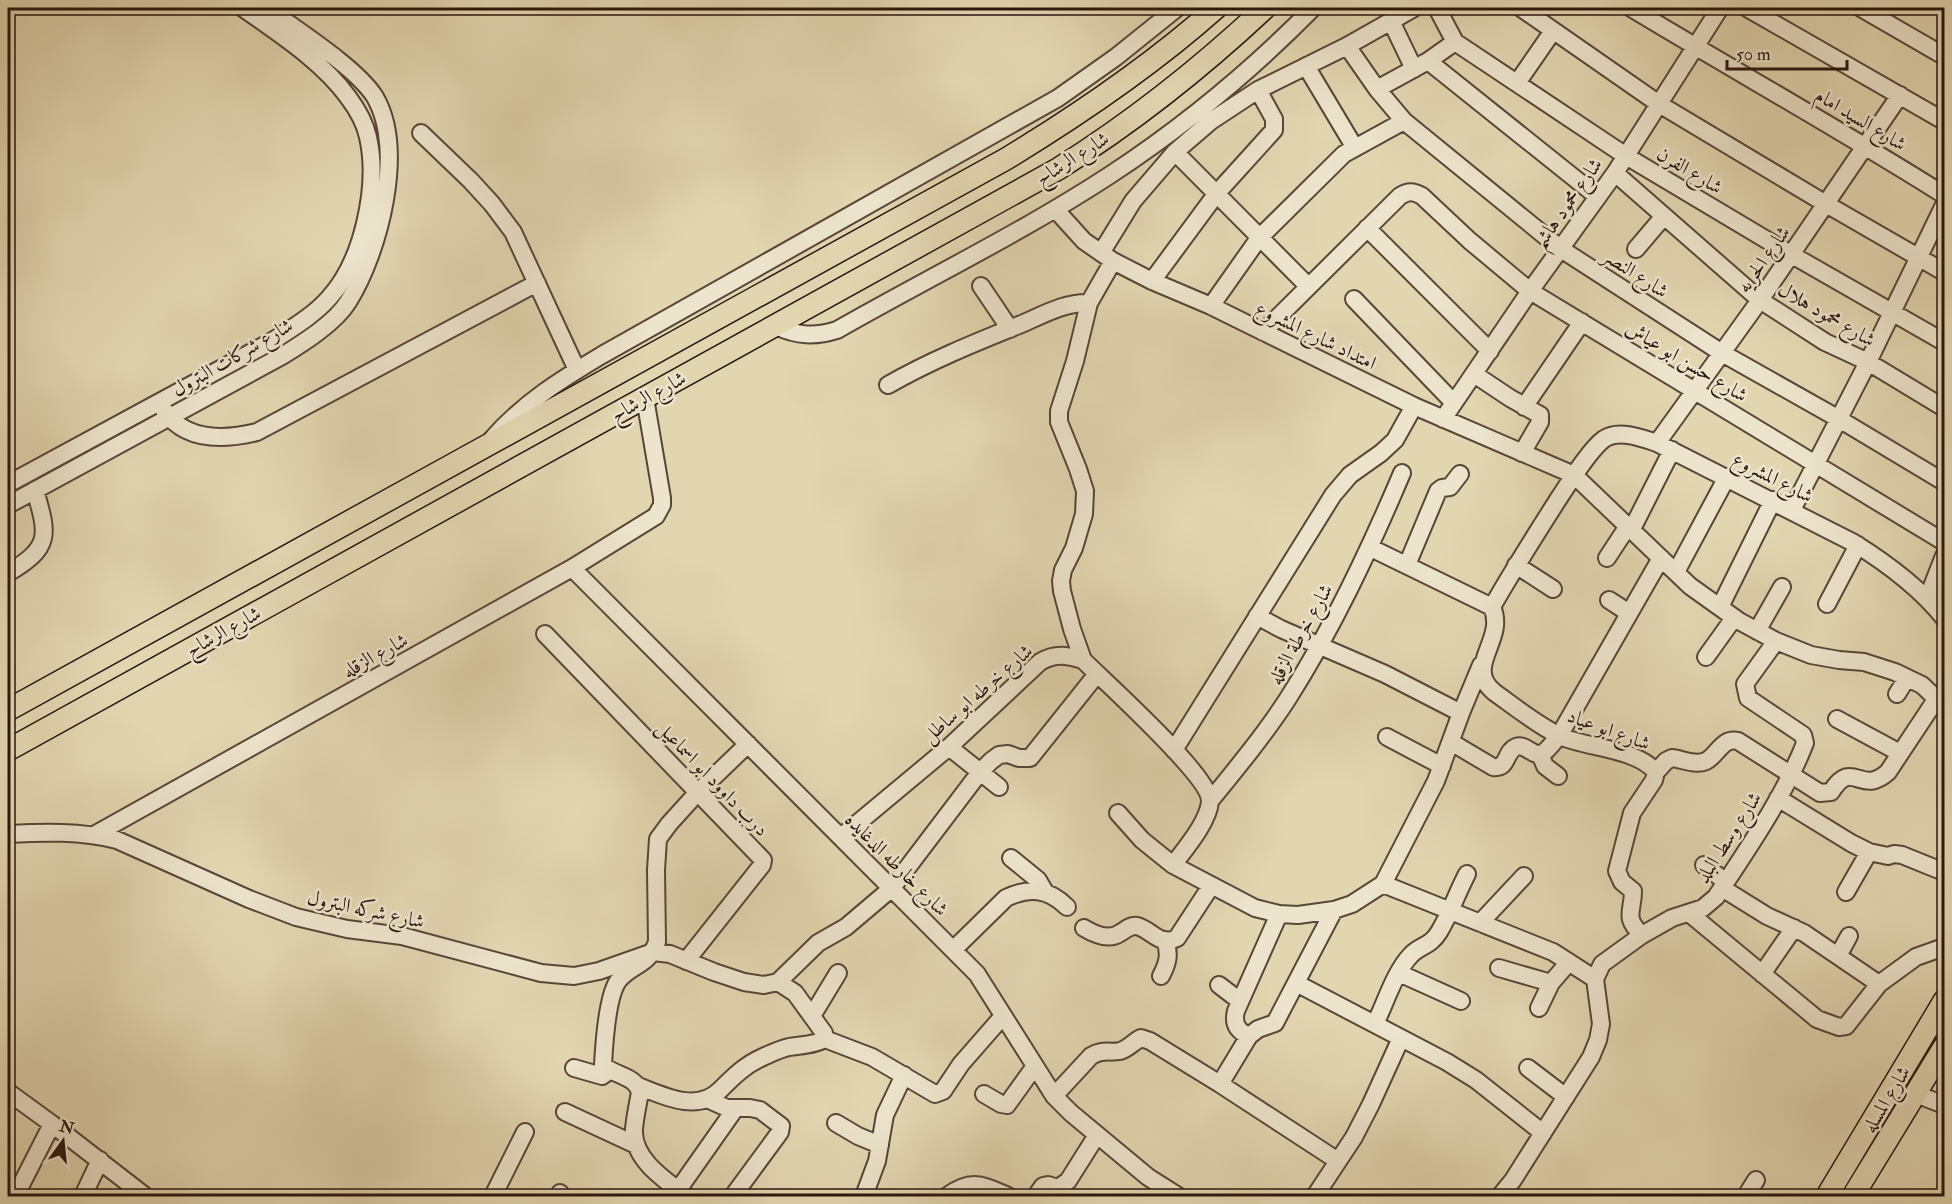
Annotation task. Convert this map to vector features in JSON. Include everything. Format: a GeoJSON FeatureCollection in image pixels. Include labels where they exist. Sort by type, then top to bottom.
{"type":"FeatureCollection","features":[{"type":"Feature","properties":{"kind":"main road","name":"شارع الرشاح"},"geometry":{"type":"LineString","coordinates":[[8,710],[1006,159],[1074,118],[1134,75],[1216,8]]}},
{"type":"Feature","properties":{"kind":"main road","name":"شارع الرشاح"},"geometry":{"type":"LineString","coordinates":[[8,750],[1048,174],[1098,144],[1154,104],[1222,49],[1265,8]]}},
{"type":"Feature","properties":{"kind":"main road","name":"شارع المسله"},"geometry":{"type":"LineString","coordinates":[[1827,1197],[1944,1001]]}},
{"type":"Feature","properties":{"kind":"main road","name":"شارع المسله"},"geometry":{"type":"LineString","coordinates":[[1861,1193],[1916,1094],[1941,1059]]}},
{"type":"Feature","properties":{"kind":"street","name":"شارع شركات البترول"},"geometry":{"type":"LineString","coordinates":[[8,484],[274,340],[309,317],[330,297],[346,274],[365,224],[370,198],[370,156],[363,121],[346,94],[298,49],[243,8]]}},
{"type":"Feature","properties":{"kind":"street","name":"شارع شركات البترول"},"geometry":{"type":"LineString","coordinates":[[8,505],[306,341],[347,303],[369,261],[377,237],[386,190],[389,150],[382,114],[374,96],[358,78],[267,8]]}},
{"type":"Feature","properties":{"kind":"street"},"geometry":{"type":"LineString","coordinates":[[486,447],[514,415],[553,385],[1058,98],[1116,57],[1177,8]]}},
{"type":"Feature","properties":{"kind":"street"},"geometry":{"type":"LineString","coordinates":[[776,326],[806,335],[825,334],[837,330],[1055,209],[1111,174],[1198,111],[1268,52],[1313,8]]}},
{"type":"Feature","properties":{"kind":"street"},"geometry":{"type":"LineString","coordinates":[[1173,865],[1198,831],[1210,801],[1204,785],[1174,750],[1083,660],[1062,591],[1063,570],[1074,548],[1084,514],[1085,491],[1059,422],[1059,411],[1075,361],[1089,303],[1133,201],[1175,152],[1211,122],[1258,90],[1347,46],[1414,8]]}},
{"type":"Feature","properties":{"kind":"street","name":"شارع الفرن"},"geometry":{"type":"LineString","coordinates":[[1437,8],[1455,42],[1626,156],[1791,255],[1944,342]]}},
{"type":"Feature","properties":{"kind":"street"},"geometry":{"type":"LineString","coordinates":[[1521,8],[1659,104],[1944,272]]}},
{"type":"Feature","properties":{"kind":"street","name":"شارع السيد امام"},"geometry":{"type":"LineString","coordinates":[[1631,8],[1866,145],[1944,195]]}},
{"type":"Feature","properties":{"kind":"street","name":"شارع محمود هاشم"},"geometry":{"type":"LineString","coordinates":[[1443,419],[1530,291],[1615,173],[1720,8]]}},
{"type":"Feature","properties":{"kind":"street"},"geometry":{"type":"LineString","coordinates":[[1747,8],[1944,121]]}},
{"type":"Feature","properties":{"kind":"street"},"geometry":{"type":"LineString","coordinates":[[1861,8],[1944,56]]}},
{"type":"Feature","properties":{"kind":"street"},"geometry":{"type":"LineString","coordinates":[[1391,21],[1421,65],[1598,197]]}},
{"type":"Feature","properties":{"kind":"street"},"geometry":{"type":"LineString","coordinates":[[1516,83],[1553,31]]}},
{"type":"Feature","properties":{"kind":"street"},"geometry":{"type":"LineString","coordinates":[[1377,89],[1421,65],[1455,42]]}},
{"type":"Feature","properties":{"kind":"street","name":"شارع النصر"},"geometry":{"type":"LineString","coordinates":[[1347,46],[1377,89],[1404,121],[1561,249],[1722,353],[1944,482]]}},
{"type":"Feature","properties":{"kind":"street"},"geometry":{"type":"LineString","coordinates":[[1306,66],[1355,148]]}},
{"type":"Feature","properties":{"kind":"street"},"geometry":{"type":"LineString","coordinates":[[1152,281],[1216,193],[1274,130],[1274,119],[1258,90]]}},
{"type":"Feature","properties":{"kind":"street","name":"شارع الحريه"},"geometry":{"type":"LineString","coordinates":[[1607,558],[1630,527],[1664,446],[1695,391],[1900,95]]}},
{"type":"Feature","properties":{"kind":"street"},"geometry":{"type":"LineString","coordinates":[[1211,306],[1259,238],[1344,154],[1404,121]]}},
{"type":"Feature","properties":{"kind":"street"},"geometry":{"type":"LineString","coordinates":[[421,133],[455,164],[492,204],[513,232],[577,370]]}},
{"type":"Feature","properties":{"kind":"street"},"geometry":{"type":"LineString","coordinates":[[370,156],[389,150]]}},
{"type":"Feature","properties":{"kind":"street"},"geometry":{"type":"LineString","coordinates":[[1175,152],[1308,286]]}},
{"type":"Feature","properties":{"kind":"street","name":"شارع محمود هلال"},"geometry":{"type":"LineString","coordinates":[[1615,173],[1760,300],[1825,342],[1868,362],[1944,408]]}},
{"type":"Feature","properties":{"kind":"street","name":"شارع حسن ابو عياش"},"geometry":{"type":"LineString","coordinates":[[1367,228],[1400,196],[1411,192],[1422,195],[1470,241],[1530,291],[1944,542]]}},
{"type":"Feature","properties":{"kind":"street"},"geometry":{"type":"LineString","coordinates":[[1792,510],[1868,362],[1944,205]]}},
{"type":"Feature","properties":{"kind":"street","name":"امتداد شارع المشروع"},"geometry":{"type":"LineString","coordinates":[[1055,209],[1084,241],[1107,257],[1152,281],[1211,306],[1414,406],[1574,475]]}},
{"type":"Feature","properties":{"kind":"street"},"geometry":{"type":"LineString","coordinates":[[1636,249],[1664,216]]}},
{"type":"Feature","properties":{"kind":"street"},"geometry":{"type":"LineString","coordinates":[[1263,332],[1367,228],[1490,351]]}},
{"type":"Feature","properties":{"kind":"street"},"geometry":{"type":"LineString","coordinates":[[159,402],[169,418],[184,429],[200,436],[238,437],[257,432],[537,283]]}},
{"type":"Feature","properties":{"kind":"street"},"geometry":{"type":"LineString","coordinates":[[981,286],[1010,329]]}},
{"type":"Feature","properties":{"kind":"street"},"geometry":{"type":"LineString","coordinates":[[1354,299],[1454,403]]}},
{"type":"Feature","properties":{"kind":"street"},"geometry":{"type":"LineString","coordinates":[[888,385],[923,365],[1010,329],[1072,304],[1089,303]]}},
{"type":"Feature","properties":{"kind":"street"},"geometry":{"type":"LineString","coordinates":[[1524,407],[1582,322]]}},
{"type":"Feature","properties":{"kind":"street"},"geometry":{"type":"LineString","coordinates":[[1474,374],[1540,415],[1541,418],[1522,453]]}},
{"type":"Feature","properties":{"kind":"street","name":"شارع الزقله"},"geometry":{"type":"LineString","coordinates":[[94,835],[572,568],[656,516],[660,511],[662,498],[645,398]]}},
{"type":"Feature","properties":{"kind":"street"},"geometry":{"type":"LineString","coordinates":[[1174,750],[1333,495],[1350,475],[1395,440],[1414,406]]}},
{"type":"Feature","properties":{"kind":"street","name":"شارع المشروع"},"geometry":{"type":"LineString","coordinates":[[1492,608],[1516,565],[1574,475],[1604,439],[1621,435],[1639,436],[1664,446],[1858,545],[1879,557],[1928,597],[1944,618]]}},
{"type":"Feature","properties":{"kind":"street","name":"شارع خرطة الزقله"},"geometry":{"type":"LineString","coordinates":[[1210,801],[1244,760],[1320,646],[1371,548],[1402,472]]}},
{"type":"Feature","properties":{"kind":"street"},"geometry":{"type":"LineString","coordinates":[[1407,566],[1438,491],[1450,487],[1460,474]]}},
{"type":"Feature","properties":{"kind":"street"},"geometry":{"type":"LineString","coordinates":[[1574,475],[1690,586],[1734,618],[1776,641],[1811,655],[1864,662],[1907,678],[1922,685],[1941,703],[1900,753],[1888,772],[1876,781],[1868,782],[1850,776],[1842,778],[1832,792],[1826,794],[1820,793],[1733,740],[1725,742],[1707,761],[1693,762],[1672,758],[1656,772]]}},
{"type":"Feature","properties":{"kind":"street"},"geometry":{"type":"LineString","coordinates":[[1676,572],[1727,477]]}},
{"type":"Feature","properties":{"kind":"street"},"geometry":{"type":"LineString","coordinates":[[8,573],[28,561],[41,544],[45,524],[35,490]]}},
{"type":"Feature","properties":{"kind":"street"},"geometry":{"type":"LineString","coordinates":[[1720,607],[1773,500]]}},
{"type":"Feature","properties":{"kind":"street"},"geometry":{"type":"LineString","coordinates":[[1827,604],[1858,545]]}},
{"type":"Feature","properties":{"kind":"street"},"geometry":{"type":"LineString","coordinates":[[1118,813],[1142,840],[1173,865],[1255,908],[1280,914],[1298,915],[1334,910],[1352,904],[1383,884],[1436,781],[1461,713],[1492,642],[1497,624],[1492,608],[1371,548]]}},
{"type":"Feature","properties":{"kind":"street"},"geometry":{"type":"LineString","coordinates":[[1928,597],[1944,556]]}},
{"type":"Feature","properties":{"kind":"street"},"geometry":{"type":"LineString","coordinates":[[1540,754],[1560,736],[1661,558]]}},
{"type":"Feature","properties":{"kind":"street"},"geometry":{"type":"LineString","coordinates":[[1516,565],[1553,589]]}},
{"type":"Feature","properties":{"kind":"street","name":"شارع خارطه الدغايده"},"geometry":{"type":"LineString","coordinates":[[572,568],[977,974],[1054,1096],[1148,1177],[1178,1197]]}},
{"type":"Feature","properties":{"kind":"street"},"geometry":{"type":"LineString","coordinates":[[1757,631],[1782,587]]}},
{"type":"Feature","properties":{"kind":"street"},"geometry":{"type":"LineString","coordinates":[[1609,600],[1629,613]]}},
{"type":"Feature","properties":{"kind":"street"},"geometry":{"type":"LineString","coordinates":[[1257,616],[1281,629],[1385,674],[1461,713]]}},
{"type":"Feature","properties":{"kind":"street"},"geometry":{"type":"LineString","coordinates":[[1706,657],[1734,618]]}},
{"type":"Feature","properties":{"kind":"street","name":"درب داوود ابو اسماعيل"},"geometry":{"type":"LineString","coordinates":[[545,634],[763,860],[762,865],[686,961]]}},
{"type":"Feature","properties":{"kind":"street","name":"شارع وسط البلد"},"geometry":{"type":"LineString","coordinates":[[1595,979],[1602,964],[1642,935],[1672,918],[1703,908],[1716,897],[1778,798],[1805,743],[1803,735],[1748,698],[1745,691],[1745,684],[1776,641]]}},
{"type":"Feature","properties":{"kind":"street","name":"شارع خرطه ابو ساطل"},"geometry":{"type":"LineString","coordinates":[[841,837],[949,747],[1040,662],[1052,655],[1083,660]]}},
{"type":"Feature","properties":{"kind":"street","name":"شارع ابو عياد"},"geometry":{"type":"LineString","coordinates":[[1483,661],[1482,677],[1487,687],[1560,736],[1626,754],[1652,767],[1656,772],[1654,780],[1632,813],[1617,871],[1618,877],[1633,891],[1630,919],[1642,935]]}},
{"type":"Feature","properties":{"kind":"street"},"geometry":{"type":"LineString","coordinates":[[653,952],[670,954],[744,982],[764,985],[778,982],[818,943],[846,927],[892,888],[980,772],[999,755],[1008,754],[1019,758],[1030,758],[1097,674]]}},
{"type":"Feature","properties":{"kind":"street"},"geometry":{"type":"LineString","coordinates":[[1897,694],[1907,678]]}},
{"type":"Feature","properties":{"kind":"street"},"geometry":{"type":"LineString","coordinates":[[1837,719],[1900,753]]}},
{"type":"Feature","properties":{"kind":"street"},"geometry":{"type":"LineString","coordinates":[[1387,737],[1442,766]]}},
{"type":"Feature","properties":{"kind":"street"},"geometry":{"type":"LineString","coordinates":[[1451,742],[1493,767],[1499,768],[1504,765],[1517,746],[1540,754],[1545,766],[1558,777]]}},
{"type":"Feature","properties":{"kind":"street"},"geometry":{"type":"LineString","coordinates":[[735,1109],[682,1193],[648,1165],[636,1145],[634,1130],[640,1092],[636,1082],[609,1071],[603,1065],[603,1059],[607,1023],[618,981],[644,962],[653,952],[657,942],[658,839],[698,792],[748,744]]}},
{"type":"Feature","properties":{"kind":"street"},"geometry":{"type":"LineString","coordinates":[[949,747],[999,787]]}},
{"type":"Feature","properties":{"kind":"street"},"geometry":{"type":"LineString","coordinates":[[1842,766],[1876,781]]}},
{"type":"Feature","properties":{"kind":"street"},"geometry":{"type":"LineString","coordinates":[[1778,798],[1869,852],[1888,856],[1902,855],[1944,872]]}},
{"type":"Feature","properties":{"kind":"street","name":"شارع شركه البترول"},"geometry":{"type":"LineString","coordinates":[[8,834],[68,832],[117,840],[249,899],[296,917],[347,929],[402,936],[541,973],[574,976],[599,971],[653,952]]}},
{"type":"Feature","properties":{"kind":"street"},"geometry":{"type":"LineString","coordinates":[[1846,892],[1869,852]]}},
{"type":"Feature","properties":{"kind":"street"},"geometry":{"type":"LineString","coordinates":[[1011,858],[1038,880],[1045,892]]}},
{"type":"Feature","properties":{"kind":"street"},"geometry":{"type":"LineString","coordinates":[[1704,865],[1724,885],[1767,916],[1794,928],[1879,984]]}},
{"type":"Feature","properties":{"kind":"street"},"geometry":{"type":"LineString","coordinates":[[1375,1024],[1410,956],[1433,940],[1439,932],[1467,874]]}},
{"type":"Feature","properties":{"kind":"street"},"geometry":{"type":"LineString","coordinates":[[1480,923],[1524,876]]}},
{"type":"Feature","properties":{"kind":"street"},"geometry":{"type":"LineString","coordinates":[[1383,884],[1553,952],[1595,979],[1601,1024],[1592,1057],[1500,1197]]}},
{"type":"Feature","properties":{"kind":"street"},"geometry":{"type":"LineString","coordinates":[[1084,928],[1102,936],[1112,936],[1133,926],[1140,927],[1157,939],[1177,938],[1210,886]]}},
{"type":"Feature","properties":{"kind":"street"},"geometry":{"type":"LineString","coordinates":[[953,950],[1006,898],[1020,892],[1045,892],[1057,897],[1067,907]]}},
{"type":"Feature","properties":{"kind":"street"},"geometry":{"type":"LineString","coordinates":[[1220,1084],[1249,1036],[1258,1029],[1275,1023],[1334,910]]}},
{"type":"Feature","properties":{"kind":"street"},"geometry":{"type":"LineString","coordinates":[[1689,913],[1817,1019],[1839,1027],[1846,1026],[1855,1017],[1879,984],[1916,957],[1944,947]]}},
{"type":"Feature","properties":{"kind":"street"},"geometry":{"type":"LineString","coordinates":[[1249,1036],[1241,1033],[1234,1019],[1240,1000],[1280,914]]}},
{"type":"Feature","properties":{"kind":"street"},"geometry":{"type":"LineString","coordinates":[[1762,974],[1794,928]]}},
{"type":"Feature","properties":{"kind":"street"},"geometry":{"type":"LineString","coordinates":[[1838,956],[1849,936]]}},
{"type":"Feature","properties":{"kind":"street"},"geometry":{"type":"LineString","coordinates":[[1161,976],[1168,960],[1169,951],[1166,940]]}},
{"type":"Feature","properties":{"kind":"street"},"geometry":{"type":"LineString","coordinates":[[1539,1008],[1551,982],[1569,962]]}},
{"type":"Feature","properties":{"kind":"street"},"geometry":{"type":"LineString","coordinates":[[1499,968],[1551,982]]}},
{"type":"Feature","properties":{"kind":"street"},"geometry":{"type":"LineString","coordinates":[[812,1016],[838,973]]}},
{"type":"Feature","properties":{"kind":"street"},"geometry":{"type":"LineString","coordinates":[[1400,973],[1461,1001]]}},
{"type":"Feature","properties":{"kind":"street"},"geometry":{"type":"LineString","coordinates":[[778,982],[795,993],[824,1033],[825,1039]]}},
{"type":"Feature","properties":{"kind":"street"},"geometry":{"type":"LineString","coordinates":[[1296,983],[1476,1080],[1543,1133]]}},
{"type":"Feature","properties":{"kind":"street"},"geometry":{"type":"LineString","coordinates":[[1219,985],[1240,1000]]}},
{"type":"Feature","properties":{"kind":"street"},"geometry":{"type":"LineString","coordinates":[[825,1039],[872,1057],[931,1092],[939,1093],[1003,1016]]}},
{"type":"Feature","properties":{"kind":"street"},"geometry":{"type":"LineString","coordinates":[[1054,1096],[1098,1051],[1118,1052],[1141,1038],[1150,1041],[1220,1084],[1338,1161]]}},
{"type":"Feature","properties":{"kind":"street"},"geometry":{"type":"LineString","coordinates":[[1315,1197],[1371,1104],[1401,1038]]}},
{"type":"Feature","properties":{"kind":"street"},"geometry":{"type":"LineString","coordinates":[[638,1086],[690,1103],[707,1099],[718,1093],[748,1064],[788,1047],[820,1042],[825,1039]]}},
{"type":"Feature","properties":{"kind":"street"},"geometry":{"type":"LineString","coordinates":[[984,1094],[1007,1105],[1035,1066]]}},
{"type":"Feature","properties":{"kind":"street"},"geometry":{"type":"LineString","coordinates":[[574,1068],[597,1076],[602,1076],[609,1071]]}},
{"type":"Feature","properties":{"kind":"street"},"geometry":{"type":"LineString","coordinates":[[1528,1068],[1566,1097]]}},
{"type":"Feature","properties":{"kind":"street"},"geometry":{"type":"LineString","coordinates":[[864,1197],[872,1179],[885,1115],[904,1075]]}},
{"type":"Feature","properties":{"kind":"street"},"geometry":{"type":"LineString","coordinates":[[8,1092],[100,1160],[145,1197]]}},
{"type":"Feature","properties":{"kind":"street"},"geometry":{"type":"LineString","coordinates":[[1916,1094],[1944,1105]]}},
{"type":"Feature","properties":{"kind":"street"},"geometry":{"type":"LineString","coordinates":[[707,1099],[727,1108],[760,1110],[781,1126],[780,1132],[734,1196]]}},
{"type":"Feature","properties":{"kind":"street"},"geometry":{"type":"LineString","coordinates":[[565,1112],[636,1145]]}},
{"type":"Feature","properties":{"kind":"street"},"geometry":{"type":"LineString","coordinates":[[836,1123],[880,1145]]}},
{"type":"Feature","properties":{"kind":"street"},"geometry":{"type":"LineString","coordinates":[[21,1185],[52,1124]]}},
{"type":"Feature","properties":{"kind":"street"},"geometry":{"type":"LineString","coordinates":[[493,1197],[525,1131]]}},
{"type":"Feature","properties":{"kind":"street"},"geometry":{"type":"LineString","coordinates":[[1036,1197],[1043,1186],[1048,1185],[1062,1192],[1097,1135]]}},
{"type":"Feature","properties":{"kind":"street"},"geometry":{"type":"LineString","coordinates":[[82,1197],[100,1160]]}},
{"type":"Feature","properties":{"kind":"street"},"geometry":{"type":"LineString","coordinates":[[1746,1197],[1756,1180]]}},
{"type":"Feature","properties":{"kind":"street"},"geometry":{"type":"LineString","coordinates":[[947,1197],[966,1185],[976,1185],[984,1186],[1008,1197]]}}]}
